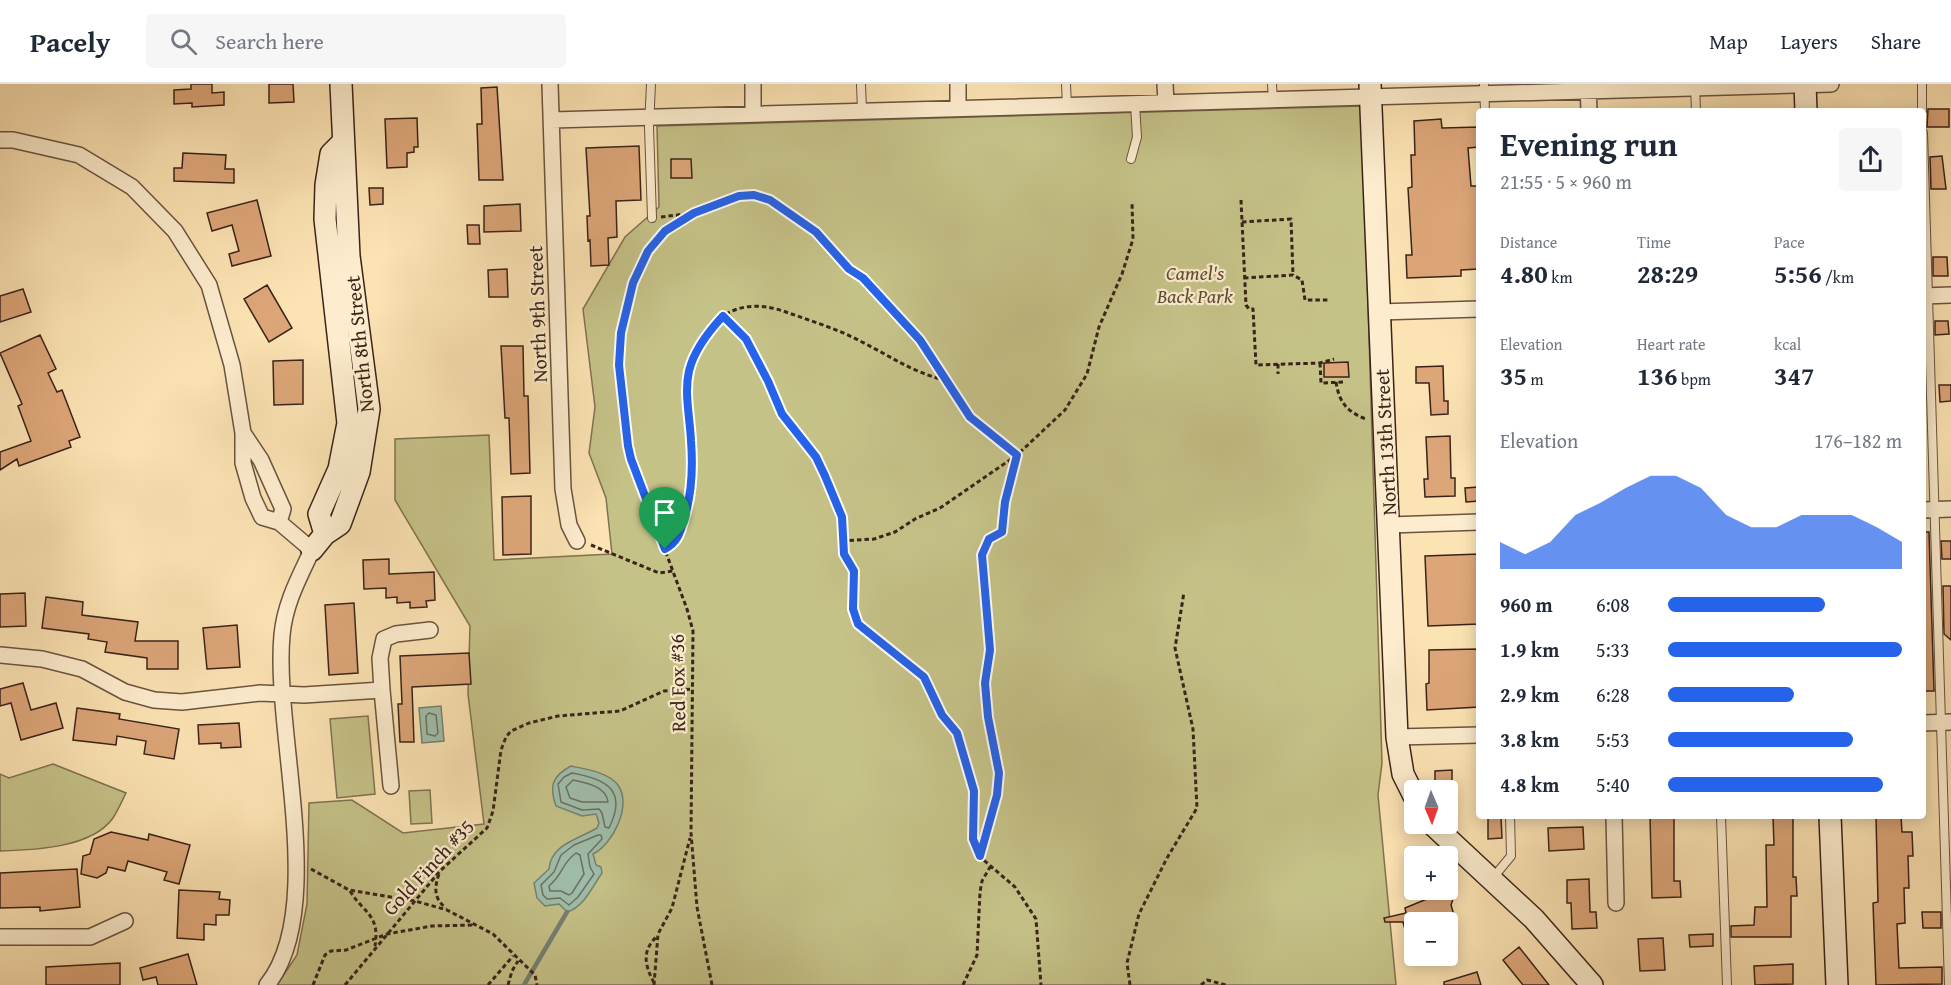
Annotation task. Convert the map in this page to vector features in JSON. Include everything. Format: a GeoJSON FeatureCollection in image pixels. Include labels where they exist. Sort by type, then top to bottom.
{"type":"FeatureCollection","features":[{"type":"Feature","properties":{"kind":"street","name":"North 8th Street"},"geometry":{"type":"LineString","coordinates":[[267,985],[279,970],[289,939],[294,909],[296,861],[282,694],[282,636],[287,602],[319,542],[320,514],[339,469],[348,423],[326,219],[326,185],[331,154],[343,142],[341,84]]}},
{"type":"Feature","properties":{"kind":"street","name":"North 9th Street"},"geometry":{"type":"LineString","coordinates":[[550,84],[563,489],[569,525],[578,540]]}},
{"type":"Feature","properties":{"kind":"street"},"geometry":{"type":"LineString","coordinates":[[753,84],[753,114]]}},
{"type":"Feature","properties":{"kind":"street"},"geometry":{"type":"LineString","coordinates":[[958,84],[958,109]]}},
{"type":"Feature","properties":{"kind":"street"},"geometry":{"type":"LineString","coordinates":[[1165,84],[1166,103]]}},
{"type":"Feature","properties":{"kind":"street"},"geometry":{"type":"LineString","coordinates":[[1805,84],[1806,108]]}},
{"type":"Feature","properties":{"kind":"street"},"geometry":{"type":"LineString","coordinates":[[552,120],[1166,103],[1273,92],[1831,84]]}},
{"type":"Feature","properties":{"kind":"street"},"geometry":{"type":"LineString","coordinates":[[1588,87],[1589,108]]}},
{"type":"Feature","properties":{"kind":"street","name":"North 13th Street"},"geometry":{"type":"LineString","coordinates":[[1371,90],[1397,737],[1407,780]]}},
{"type":"Feature","properties":{"kind":"street"},"geometry":{"type":"LineString","coordinates":[[0,140],[13,140],[79,155],[132,187],[175,231],[209,285],[232,365],[243,434],[243,463],[253,498],[262,517],[279,522],[319,542]]}},
{"type":"Feature","properties":{"kind":"street"},"geometry":{"type":"LineString","coordinates":[[1926,296],[1951,295]]}},
{"type":"Feature","properties":{"kind":"street"},"geometry":{"type":"LineString","coordinates":[[1379,312],[1476,309]]}},
{"type":"Feature","properties":{"kind":"street"},"geometry":{"type":"LineString","coordinates":[[243,434],[261,460],[283,509],[279,522]]}},
{"type":"Feature","properties":{"kind":"street"},"geometry":{"type":"LineString","coordinates":[[1389,525],[1476,522]]}},
{"type":"Feature","properties":{"kind":"street"},"geometry":{"type":"LineString","coordinates":[[391,786],[380,658],[384,639],[396,634],[430,630]]}},
{"type":"Feature","properties":{"kind":"street"},"geometry":{"type":"LineString","coordinates":[[0,655],[42,659],[82,669],[125,692],[154,700],[182,702],[260,693],[304,695],[382,690]]}},
{"type":"Feature","properties":{"kind":"street"},"geometry":{"type":"LineString","coordinates":[[1926,723],[1946,722]]}},
{"type":"Feature","properties":{"kind":"street"},"geometry":{"type":"LineString","coordinates":[[1397,737],[1476,735]]}},
{"type":"Feature","properties":{"kind":"street"},"geometry":{"type":"LineString","coordinates":[[1614,819],[1616,903]]}},
{"type":"Feature","properties":{"kind":"street"},"geometry":{"type":"LineString","coordinates":[[1830,819],[1837,985]]}},
{"type":"Feature","properties":{"kind":"street"},"geometry":{"type":"LineString","coordinates":[[1443,834],[1534,919],[1592,985]]}},
{"type":"Feature","properties":{"kind":"street"},"geometry":{"type":"LineString","coordinates":[[0,937],[90,937],[125,921]]}},
{"type":"Feature","properties":{"kind":"lane"},"geometry":{"type":"LineString","coordinates":[[651,84],[649,127],[652,218]]}},
{"type":"Feature","properties":{"kind":"lane"},"geometry":{"type":"LineString","coordinates":[[861,84],[862,111]]}},
{"type":"Feature","properties":{"kind":"lane"},"geometry":{"type":"LineString","coordinates":[[1066,84],[1067,106]]}},
{"type":"Feature","properties":{"kind":"lane"},"geometry":{"type":"LineString","coordinates":[[1922,84],[1922,108]]}},
{"type":"Feature","properties":{"kind":"lane"},"geometry":{"type":"LineString","coordinates":[[1696,86],[1696,108]]}},
{"type":"Feature","properties":{"kind":"lane"},"geometry":{"type":"LineString","coordinates":[[1484,89],[1485,108]]}},
{"type":"Feature","properties":{"kind":"lane"},"geometry":{"type":"LineString","coordinates":[[1131,159],[1137,137],[1135,104]]}},
{"type":"Feature","properties":{"kind":"lane"},"geometry":{"type":"LineString","coordinates":[[1926,296],[1946,722],[1949,985]]}},
{"type":"Feature","properties":{"kind":"lane"},"geometry":{"type":"LineString","coordinates":[[1491,880],[1511,856],[1510,819]]}},
{"type":"Feature","properties":{"kind":"lane"},"geometry":{"type":"LineString","coordinates":[[1721,819],[1727,985]]}},
{"type":"Feature","properties":{"kind":"path","name":"Red Fox #36"},"geometry":{"type":"LineString","coordinates":[[712,985],[697,907],[691,833],[693,631],[629,453],[619,365],[621,333],[633,283],[648,251],[665,231],[694,213],[739,196],[754,195],[770,200],[816,232],[849,269],[863,278],[920,340],[945,381]]}},
{"type":"Feature","properties":{"kind":"path"},"geometry":{"type":"LineString","coordinates":[[1241,200],[1246,305],[1249,309],[1253,309],[1256,365],[1320,363],[1334,358]]}},
{"type":"Feature","properties":{"kind":"path"},"geometry":{"type":"LineString","coordinates":[[842,541],[874,539],[895,532],[949,503],[1017,455],[1065,410],[1087,374],[1099,327],[1122,274],[1133,239],[1132,202]]}},
{"type":"Feature","properties":{"kind":"path"},"geometry":{"type":"LineString","coordinates":[[652,218],[694,213]]}},
{"type":"Feature","properties":{"kind":"path"},"geometry":{"type":"LineString","coordinates":[[1242,222],[1291,219],[1293,275]]}},
{"type":"Feature","properties":{"kind":"path"},"geometry":{"type":"LineString","coordinates":[[1244,278],[1293,275],[1302,280],[1305,300],[1329,300]]}},
{"type":"Feature","properties":{"kind":"path"},"geometry":{"type":"LineString","coordinates":[[665,549],[678,538],[689,502],[692,443],[687,391],[689,370],[706,336],[730,310],[754,306],[783,310],[848,335],[915,372],[945,381],[970,417],[1017,455]]}},
{"type":"Feature","properties":{"kind":"path"},"geometry":{"type":"LineString","coordinates":[[723,316],[746,339],[782,414],[816,457],[825,476],[842,517],[844,554],[855,578],[853,609],[858,624],[924,677],[942,715],[957,733],[974,791],[973,839],[980,856],[990,867],[1015,886],[1036,919],[1041,985]]}},
{"type":"Feature","properties":{"kind":"path"},"geometry":{"type":"LineString","coordinates":[[1320,363],[1321,383],[1346,382]]}},
{"type":"Feature","properties":{"kind":"path"},"geometry":{"type":"LineString","coordinates":[[1278,364],[1278,374]]}},
{"type":"Feature","properties":{"kind":"path"},"geometry":{"type":"LineString","coordinates":[[1336,382],[1338,396],[1344,407],[1373,422],[1384,421]]}},
{"type":"Feature","properties":{"kind":"path"},"geometry":{"type":"LineString","coordinates":[[980,856],[997,795],[999,773],[988,717],[985,683],[990,650],[982,555],[989,539],[1002,532],[1005,502],[1017,455]]}},
{"type":"Feature","properties":{"kind":"path"},"geometry":{"type":"LineString","coordinates":[[578,540],[659,573],[673,571]]}},
{"type":"Feature","properties":{"kind":"path"},"geometry":{"type":"LineString","coordinates":[[1130,985],[1127,963],[1138,914],[1167,858],[1197,808],[1193,729],[1184,684],[1176,663],[1175,648],[1184,592]]}},
{"type":"Feature","properties":{"kind":"path","name":"Gold Finch #35"},"geometry":{"type":"LineString","coordinates":[[345,985],[440,871],[487,828],[493,811],[501,750],[506,737],[516,728],[558,716],[620,711],[664,691],[693,689]]}},
{"type":"Feature","properties":{"kind":"path"},"geometry":{"type":"LineString","coordinates":[[654,985],[644,959],[647,947],[658,934],[672,909],[691,833]]}},
{"type":"Feature","properties":{"kind":"path"},"geometry":{"type":"LineString","coordinates":[[296,861],[349,890],[415,901],[447,910],[478,925],[493,934],[526,969],[535,975],[537,985]]}},
{"type":"Feature","properties":{"kind":"path"},"geometry":{"type":"LineString","coordinates":[[963,985],[977,955],[980,892],[982,881],[990,867]]}},
{"type":"Feature","properties":{"kind":"path"},"geometry":{"type":"LineString","coordinates":[[440,871],[435,886],[436,893],[438,901],[447,910]]}},
{"type":"Feature","properties":{"kind":"path"},"geometry":{"type":"LineString","coordinates":[[349,890],[370,914],[377,930],[375,948]]}},
{"type":"Feature","properties":{"kind":"path"},"geometry":{"type":"LineString","coordinates":[[313,985],[326,956],[331,951],[346,950],[387,934],[432,926],[478,925]]}},
{"type":"Feature","properties":{"kind":"path"},"geometry":{"type":"LineString","coordinates":[[654,985],[658,934]]}},
{"type":"Feature","properties":{"kind":"path"},"geometry":{"type":"LineString","coordinates":[[488,985],[513,956]]}},
{"type":"Feature","properties":{"kind":"path"},"geometry":{"type":"LineString","coordinates":[[508,985],[518,961]]}},
{"type":"Feature","properties":{"kind":"path"},"geometry":{"type":"LineString","coordinates":[[1201,985],[1207,980],[1226,985]]}},
{"type":"Feature","properties":{"kind":"green space","name":"Camel's Back Park"},"geometry":{"type":"Polygon","coordinates":[[[1362,106],[1382,763],[1378,795],[1396,985],[277,985],[297,955],[307,904],[309,803],[352,800],[403,833],[484,824],[468,694],[470,626],[395,500],[395,439],[489,435],[494,560],[612,554],[606,498],[589,453],[595,407],[583,309],[625,237],[659,207],[657,126],[1362,106]]]}},
{"type":"Feature","properties":{"kind":"green space"},"geometry":{"type":"Polygon","coordinates":[[[368,716],[375,794],[337,798],[330,719],[368,716]]]}},
{"type":"Feature","properties":{"kind":"green space"},"geometry":{"type":"Polygon","coordinates":[[[53,764],[126,793],[113,818],[104,828],[77,841],[45,848],[0,851],[0,774],[9,778],[53,764]]]}},
{"type":"Feature","properties":{"kind":"green space"},"geometry":{"type":"Polygon","coordinates":[[[430,790],[432,823],[411,824],[409,791],[430,790]]]}},
{"type":"Feature","properties":{"kind":"water"},"geometry":{"type":"Polygon","coordinates":[[[441,706],[444,741],[422,743],[419,708],[441,706]]]}},
{"type":"Feature","properties":{"kind":"water"},"geometry":{"type":"Polygon","coordinates":[[[571,766],[596,772],[614,781],[622,794],[623,803],[622,813],[613,833],[607,842],[593,854],[596,865],[601,867],[602,873],[583,901],[567,912],[559,904],[545,906],[537,898],[534,883],[549,869],[551,861],[560,848],[597,828],[599,823],[596,814],[582,816],[556,806],[553,793],[554,782],[571,766]]]}},
{"type":"Feature","properties":{"kind":"building"},"geometry":{"type":"Polygon","coordinates":[[[191,84],[212,84],[212,93],[224,92],[224,105],[192,107],[192,103],[174,104],[174,90],[191,89],[191,84]]]}},
{"type":"Feature","properties":{"kind":"building"},"geometry":{"type":"Polygon","coordinates":[[[269,84],[293,84],[294,102],[269,103],[269,84]]]}},
{"type":"Feature","properties":{"kind":"building"},"geometry":{"type":"Polygon","coordinates":[[[497,87],[503,180],[479,180],[477,124],[482,124],[481,88],[497,87]]]}},
{"type":"Feature","properties":{"kind":"building"},"geometry":{"type":"Polygon","coordinates":[[[1928,109],[1949,109],[1949,127],[1927,127],[1928,109]]]}},
{"type":"Feature","properties":{"kind":"building"},"geometry":{"type":"Polygon","coordinates":[[[417,118],[418,147],[414,147],[414,152],[407,153],[407,167],[387,168],[385,119],[417,118]]]}},
{"type":"Feature","properties":{"kind":"building"},"geometry":{"type":"Polygon","coordinates":[[[1441,119],[1442,128],[1476,127],[1476,147],[1468,148],[1471,186],[1476,186],[1476,269],[1461,270],[1461,276],[1407,278],[1406,255],[1412,255],[1408,188],[1412,187],[1411,155],[1415,155],[1414,121],[1441,119]]]}},
{"type":"Feature","properties":{"kind":"building"},"geometry":{"type":"Polygon","coordinates":[[[639,146],[641,200],[616,201],[617,237],[608,238],[609,265],[591,266],[590,240],[588,241],[587,216],[590,216],[586,148],[639,146]]]}},
{"type":"Feature","properties":{"kind":"building"},"geometry":{"type":"Polygon","coordinates":[[[183,153],[226,155],[225,169],[234,169],[234,183],[174,181],[174,168],[182,168],[183,153]]]}},
{"type":"Feature","properties":{"kind":"building"},"geometry":{"type":"Polygon","coordinates":[[[1942,156],[1946,189],[1931,189],[1930,157],[1942,156]]]}},
{"type":"Feature","properties":{"kind":"building"},"geometry":{"type":"Polygon","coordinates":[[[671,159],[691,159],[692,178],[671,178],[671,159]]]}},
{"type":"Feature","properties":{"kind":"building"},"geometry":{"type":"Polygon","coordinates":[[[369,188],[383,188],[383,204],[370,205],[369,188]]]}},
{"type":"Feature","properties":{"kind":"building"},"geometry":{"type":"Polygon","coordinates":[[[257,200],[271,256],[232,266],[229,254],[239,251],[232,225],[212,231],[207,213],[257,200]]]}},
{"type":"Feature","properties":{"kind":"building"},"geometry":{"type":"Polygon","coordinates":[[[520,204],[521,231],[484,232],[484,206],[520,204]]]}},
{"type":"Feature","properties":{"kind":"building"},"geometry":{"type":"Polygon","coordinates":[[[467,225],[479,225],[480,244],[468,244],[467,225]]]}},
{"type":"Feature","properties":{"kind":"building"},"geometry":{"type":"Polygon","coordinates":[[[1933,257],[1947,257],[1948,276],[1933,276],[1933,257]]]}},
{"type":"Feature","properties":{"kind":"building"},"geometry":{"type":"Polygon","coordinates":[[[507,269],[508,297],[489,297],[488,270],[507,269]]]}},
{"type":"Feature","properties":{"kind":"building"},"geometry":{"type":"Polygon","coordinates":[[[267,285],[292,328],[269,342],[244,299],[267,285]]]}},
{"type":"Feature","properties":{"kind":"building"},"geometry":{"type":"Polygon","coordinates":[[[23,289],[31,312],[0,322],[0,296],[23,289]]]}},
{"type":"Feature","properties":{"kind":"building"},"geometry":{"type":"Polygon","coordinates":[[[1935,321],[1948,321],[1949,334],[1935,335],[1935,321]]]}},
{"type":"Feature","properties":{"kind":"building"},"geometry":{"type":"Polygon","coordinates":[[[40,335],[56,369],[48,373],[57,392],[62,390],[80,437],[69,441],[71,447],[19,466],[17,459],[0,470],[0,452],[31,441],[18,406],[22,404],[0,353],[40,335]]]}},
{"type":"Feature","properties":{"kind":"building"},"geometry":{"type":"Polygon","coordinates":[[[501,346],[523,346],[524,396],[528,396],[530,473],[511,474],[509,418],[505,418],[501,346]]]}},
{"type":"Feature","properties":{"kind":"building"},"geometry":{"type":"Polygon","coordinates":[[[303,360],[303,404],[274,405],[273,361],[303,360]]]}},
{"type":"Feature","properties":{"kind":"building"},"geometry":{"type":"Polygon","coordinates":[[[1348,362],[1349,377],[1324,377],[1324,363],[1348,362]]]}},
{"type":"Feature","properties":{"kind":"building"},"geometry":{"type":"Polygon","coordinates":[[[1443,366],[1444,401],[1448,401],[1448,414],[1431,415],[1429,383],[1416,383],[1416,367],[1443,366]]]}},
{"type":"Feature","properties":{"kind":"building"},"geometry":{"type":"Polygon","coordinates":[[[1939,385],[1951,385],[1951,401],[1940,402],[1939,385]]]}},
{"type":"Feature","properties":{"kind":"building"},"geometry":{"type":"Polygon","coordinates":[[[1450,436],[1451,478],[1455,478],[1455,496],[1425,497],[1424,479],[1428,479],[1426,437],[1450,436]]]}},
{"type":"Feature","properties":{"kind":"building"},"geometry":{"type":"Polygon","coordinates":[[[1476,487],[1476,501],[1466,502],[1465,488],[1476,487]]]}},
{"type":"Feature","properties":{"kind":"building"},"geometry":{"type":"Polygon","coordinates":[[[531,496],[531,554],[503,555],[502,497],[531,496]]]}},
{"type":"Feature","properties":{"kind":"building"},"geometry":{"type":"Polygon","coordinates":[[[1926,532],[1929,532],[1934,691],[1926,691],[1926,532]]]}},
{"type":"Feature","properties":{"kind":"building"},"geometry":{"type":"Polygon","coordinates":[[[1941,541],[1951,541],[1951,559],[1942,559],[1941,541]]]}},
{"type":"Feature","properties":{"kind":"building"},"geometry":{"type":"Polygon","coordinates":[[[1476,554],[1476,624],[1428,626],[1425,556],[1476,554]]]}},
{"type":"Feature","properties":{"kind":"building"},"geometry":{"type":"Polygon","coordinates":[[[389,559],[389,574],[434,572],[435,600],[426,601],[427,607],[410,608],[410,602],[397,603],[397,597],[386,598],[386,588],[364,589],[363,560],[389,559]]]}},
{"type":"Feature","properties":{"kind":"building"},"geometry":{"type":"Polygon","coordinates":[[[1943,586],[1951,586],[1951,640],[1944,634],[1943,586]]]}},
{"type":"Feature","properties":{"kind":"building"},"geometry":{"type":"Polygon","coordinates":[[[25,593],[26,626],[0,627],[0,594],[25,593]]]}},
{"type":"Feature","properties":{"kind":"building"},"geometry":{"type":"Polygon","coordinates":[[[46,597],[83,602],[82,615],[138,622],[135,641],[178,641],[178,669],[147,669],[147,658],[105,652],[107,642],[88,639],[89,634],[42,628],[46,597]]]}},
{"type":"Feature","properties":{"kind":"building"},"geometry":{"type":"Polygon","coordinates":[[[354,603],[358,673],[329,675],[325,605],[354,603]]]}},
{"type":"Feature","properties":{"kind":"building"},"geometry":{"type":"Polygon","coordinates":[[[237,625],[240,667],[207,669],[203,628],[237,625]]]}},
{"type":"Feature","properties":{"kind":"building"},"geometry":{"type":"Polygon","coordinates":[[[1476,649],[1476,707],[1427,710],[1426,684],[1429,683],[1429,650],[1476,649]]]}},
{"type":"Feature","properties":{"kind":"building"},"geometry":{"type":"Polygon","coordinates":[[[469,653],[471,684],[412,687],[414,742],[400,742],[398,704],[402,704],[400,656],[469,653]]]}},
{"type":"Feature","properties":{"kind":"building"},"geometry":{"type":"Polygon","coordinates":[[[23,683],[31,710],[56,703],[63,728],[21,740],[11,703],[0,706],[0,689],[23,683]]]}},
{"type":"Feature","properties":{"kind":"building"},"geometry":{"type":"Polygon","coordinates":[[[77,708],[120,714],[119,719],[179,729],[174,759],[144,754],[146,741],[117,736],[116,745],[73,740],[77,708]]]}},
{"type":"Feature","properties":{"kind":"building"},"geometry":{"type":"Polygon","coordinates":[[[239,723],[241,747],[221,748],[221,743],[199,744],[198,725],[239,723]]]}},
{"type":"Feature","properties":{"kind":"building"},"geometry":{"type":"Polygon","coordinates":[[[1452,770],[1452,780],[1435,780],[1435,771],[1452,770]]]}},
{"type":"Feature","properties":{"kind":"building"},"geometry":{"type":"Polygon","coordinates":[[[1488,819],[1501,819],[1502,838],[1488,839],[1488,819]]]}},
{"type":"Feature","properties":{"kind":"building"},"geometry":{"type":"Polygon","coordinates":[[[1650,819],[1674,819],[1674,881],[1680,881],[1681,897],[1652,898],[1650,819]]]}},
{"type":"Feature","properties":{"kind":"building"},"geometry":{"type":"Polygon","coordinates":[[[1773,819],[1793,819],[1793,877],[1796,877],[1797,896],[1791,896],[1791,937],[1731,937],[1731,926],[1754,925],[1755,907],[1767,907],[1766,845],[1774,845],[1773,819]]]}},
{"type":"Feature","properties":{"kind":"building"},"geometry":{"type":"Polygon","coordinates":[[[1876,819],[1901,819],[1902,832],[1912,832],[1913,856],[1908,856],[1909,888],[1904,888],[1905,923],[1897,924],[1899,968],[1942,967],[1942,984],[1876,985],[1873,903],[1878,902],[1876,819]]]}},
{"type":"Feature","properties":{"kind":"building"},"geometry":{"type":"Polygon","coordinates":[[[1583,827],[1584,849],[1549,851],[1548,828],[1583,827]]]}},
{"type":"Feature","properties":{"kind":"building"},"geometry":{"type":"Polygon","coordinates":[[[111,832],[148,840],[149,834],[190,845],[179,884],[164,880],[167,872],[128,861],[125,871],[108,867],[106,873],[97,878],[81,874],[83,856],[90,854],[94,839],[111,832]]]}},
{"type":"Feature","properties":{"kind":"building"},"geometry":{"type":"Polygon","coordinates":[[[77,869],[80,907],[40,911],[40,907],[0,908],[0,873],[77,869]]]}},
{"type":"Feature","properties":{"kind":"building"},"geometry":{"type":"Polygon","coordinates":[[[1589,879],[1590,912],[1596,912],[1597,928],[1572,929],[1571,903],[1567,903],[1567,880],[1589,879]]]}},
{"type":"Feature","properties":{"kind":"building"},"geometry":{"type":"Polygon","coordinates":[[[179,890],[220,892],[219,899],[230,900],[229,915],[216,915],[216,925],[204,924],[204,940],[177,938],[179,890]]]}},
{"type":"Feature","properties":{"kind":"building"},"geometry":{"type":"Polygon","coordinates":[[[1425,900],[1453,900],[1451,905],[1453,912],[1406,912],[1405,908],[1425,900]]]}},
{"type":"Feature","properties":{"kind":"building"},"geometry":{"type":"Polygon","coordinates":[[[1922,912],[1941,912],[1941,928],[1923,928],[1922,912]]]}},
{"type":"Feature","properties":{"kind":"building"},"geometry":{"type":"Polygon","coordinates":[[[1404,913],[1404,926],[1403,922],[1385,922],[1384,918],[1404,913]]]}},
{"type":"Feature","properties":{"kind":"building"},"geometry":{"type":"Polygon","coordinates":[[[1713,934],[1713,946],[1690,947],[1689,935],[1713,934]]]}},
{"type":"Feature","properties":{"kind":"building"},"geometry":{"type":"Polygon","coordinates":[[[1663,938],[1665,970],[1640,971],[1638,939],[1663,938]]]}},
{"type":"Feature","properties":{"kind":"building"},"geometry":{"type":"Polygon","coordinates":[[[1519,947],[1549,985],[1523,985],[1503,960],[1519,947]]]}},
{"type":"Feature","properties":{"kind":"building"},"geometry":{"type":"Polygon","coordinates":[[[188,954],[197,985],[158,985],[156,977],[143,980],[140,968],[188,954]]]}},
{"type":"Feature","properties":{"kind":"building"},"geometry":{"type":"Polygon","coordinates":[[[120,963],[120,985],[46,985],[46,967],[120,963]]]}},
{"type":"Feature","properties":{"kind":"building"},"geometry":{"type":"Polygon","coordinates":[[[1793,964],[1793,984],[1755,985],[1754,966],[1793,964]]]}},
{"type":"Feature","properties":{"kind":"building"},"geometry":{"type":"Polygon","coordinates":[[[1477,972],[1481,985],[1444,985],[1444,982],[1477,972]]]}},
{"type":"Feature","properties":{"kind":"waterway"},"geometry":{"type":"LineString","coordinates":[[524,985],[567,912]]}},
{"type":"Feature","properties":{"kind":"route"},"geometry":{"type":"LineString","coordinates":[[754,195],[770,200],[816,232],[849,269],[863,278],[920,340],[970,417],[1017,455],[1005,502],[1002,532],[989,539],[982,555],[990,650],[985,683],[999,783],[980,856],[973,839],[974,791],[968,763],[957,733],[942,715],[924,677],[867,632],[854,617],[854,571],[844,554],[842,517],[825,476],[816,457],[782,414],[746,339],[723,316],[706,336],[689,370],[687,391],[692,443],[689,502],[678,538],[665,549],[628,446],[619,365],[621,333],[633,283],[648,251],[665,231],[694,213],[739,196],[754,195]]}}]}
